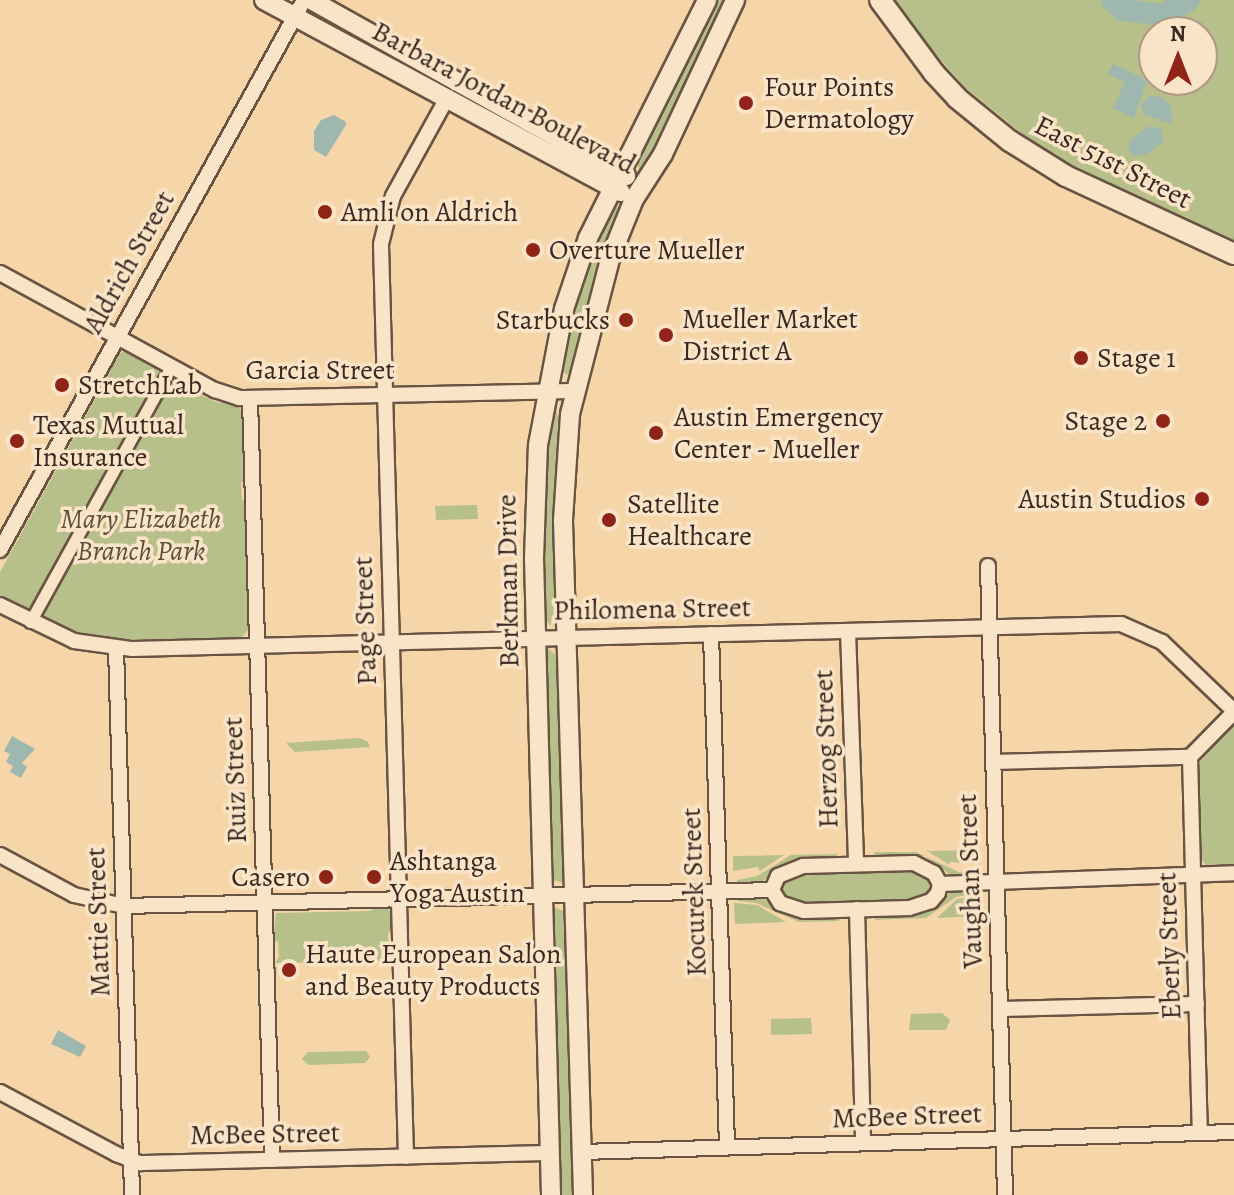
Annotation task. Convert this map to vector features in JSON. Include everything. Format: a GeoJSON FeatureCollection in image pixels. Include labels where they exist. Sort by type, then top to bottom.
{"type":"FeatureCollection","features":[{"type":"Feature","properties":{"kind":"main road","name":"East 51st Street"},"geometry":{"type":"LineString","coordinates":[[880,0],[940,79],[1010,141],[1066,176],[1234,254]]}},
{"type":"Feature","properties":{"kind":"street","name":"Barbara Jordan Boulevard"},"geometry":{"type":"LineString","coordinates":[[264,0],[446,100],[615,179]]}},
{"type":"Feature","properties":{"kind":"street","name":"Aldrich Street"},"geometry":{"type":"LineString","coordinates":[[0,550],[304,0]]}},
{"type":"Feature","properties":{"kind":"street","name":"Barbara Jordan Boulevard"},"geometry":{"type":"LineString","coordinates":[[311,0],[638,193]]}},
{"type":"Feature","properties":{"kind":"street","name":"Berkman Drive"},"geometry":{"type":"LineString","coordinates":[[551,1195],[534,490],[546,391],[575,273],[615,179],[707,0]]}},
{"type":"Feature","properties":{"kind":"street","name":"Berkman Drive"},"geometry":{"type":"LineString","coordinates":[[583,1195],[563,496],[575,391],[598,297],[638,193],[683,115],[735,0]]}},
{"type":"Feature","properties":{"kind":"street","name":"Page Street"},"geometry":{"type":"LineString","coordinates":[[406,1157],[383,227],[393,196],[446,100]]}},
{"type":"Feature","properties":{"kind":"street","name":"Garcia Street"},"geometry":{"type":"LineString","coordinates":[[0,273],[215,390],[250,399],[575,391]]}},
{"type":"Feature","properties":{"kind":"street"},"geometry":{"type":"LineString","coordinates":[[30,622],[171,367]]}},
{"type":"Feature","properties":{"kind":"street","name":"Ruiz Street"},"geometry":{"type":"LineString","coordinates":[[250,399],[272,1160]]}},
{"type":"Feature","properties":{"kind":"street","name":"Vaughan Street"},"geometry":{"type":"LineString","coordinates":[[988,566],[1005,1195]]}},
{"type":"Feature","properties":{"kind":"street","name":"Philomena Street"},"geometry":{"type":"LineString","coordinates":[[0,605],[74,641],[116,648],[1107,623],[1138,628],[1162,642],[1234,711]]}},
{"type":"Feature","properties":{"kind":"street","name":"Herzog Street"},"geometry":{"type":"LineString","coordinates":[[848,631],[856,864]]}},
{"type":"Feature","properties":{"kind":"street","name":"Kocurek Street"},"geometry":{"type":"LineString","coordinates":[[711,634],[727,1147]]}},
{"type":"Feature","properties":{"kind":"street","name":"Mattie Street"},"geometry":{"type":"LineString","coordinates":[[116,648],[132,1195]]}},
{"type":"Feature","properties":{"kind":"street"},"geometry":{"type":"LineString","coordinates":[[993,762],[1190,757],[1234,711]]}},
{"type":"Feature","properties":{"kind":"street","name":"Eberly Street"},"geometry":{"type":"LineString","coordinates":[[1190,757],[1200,1133]]}},
{"type":"Feature","properties":{"kind":"street"},"geometry":{"type":"LineString","coordinates":[[0,855],[74,895],[124,906],[772,890]]}},
{"type":"Feature","properties":{"kind":"street"},"geometry":{"type":"LineString","coordinates":[[914,863],[934,873],[940,884],[938,893],[922,905],[857,909],[797,910],[780,903],[772,890],[773,881],[789,869],[856,864],[914,863]]}},
{"type":"Feature","properties":{"kind":"street"},"geometry":{"type":"LineString","coordinates":[[940,884],[1234,873]]}},
{"type":"Feature","properties":{"kind":"street"},"geometry":{"type":"LineString","coordinates":[[857,909],[863,1143]]}},
{"type":"Feature","properties":{"kind":"street"},"geometry":{"type":"LineString","coordinates":[[1000,1009],[1197,1004]]}},
{"type":"Feature","properties":{"kind":"street","name":"McBee Street"},"geometry":{"type":"LineString","coordinates":[[0,1092],[131,1160],[146,1163],[549,1153]]}},
{"type":"Feature","properties":{"kind":"street","name":"McBee Street"},"geometry":{"type":"LineString","coordinates":[[582,1152],[1234,1132]]}},
{"type":"Feature","properties":{"kind":"green space"},"geometry":{"type":"Polygon","coordinates":[[[716,0],[726,0],[671,122],[645,169],[639,170],[637,159],[716,0]]]}},
{"type":"Feature","properties":{"kind":"green space"},"geometry":{"type":"Polygon","coordinates":[[[893,0],[1234,0],[1234,242],[1045,152],[966,88],[918,35],[893,0]]]}},
{"type":"Feature","properties":{"kind":"green space"},"geometry":{"type":"Polygon","coordinates":[[[615,203],[619,212],[595,278],[574,369],[567,375],[561,370],[564,345],[580,273],[615,203]]]}},
{"type":"Feature","properties":{"kind":"green space","name":"Mary Elizabeth Branch Park"},"geometry":{"type":"Polygon","coordinates":[[[127,351],[198,394],[216,402],[237,405],[242,411],[245,482],[241,482],[242,500],[246,501],[250,628],[241,638],[109,640],[60,627],[0,597],[0,572],[110,372],[116,354],[127,351]]]}},
{"type":"Feature","properties":{"kind":"green space"},"geometry":{"type":"Polygon","coordinates":[[[554,404],[558,416],[555,493],[559,524],[560,623],[556,626],[549,625],[546,618],[539,480],[554,404]]]}},
{"type":"Feature","properties":{"kind":"green space"},"geometry":{"type":"Polygon","coordinates":[[[477,505],[478,519],[436,520],[435,506],[477,505]]]}},
{"type":"Feature","properties":{"kind":"green space"},"geometry":{"type":"Polygon","coordinates":[[[548,648],[557,656],[559,742],[564,764],[564,883],[553,880],[551,800],[545,759],[544,650],[548,648]]]}},
{"type":"Feature","properties":{"kind":"green space"},"geometry":{"type":"Polygon","coordinates":[[[1234,725],[1234,864],[1207,867],[1200,857],[1198,765],[1234,725]]]}},
{"type":"Feature","properties":{"kind":"green space"},"geometry":{"type":"Polygon","coordinates":[[[359,738],[368,742],[370,747],[295,752],[286,743],[359,738]]]}},
{"type":"Feature","properties":{"kind":"green space"},"geometry":{"type":"Polygon","coordinates":[[[979,850],[980,864],[950,862],[950,865],[927,851],[979,850]]]}},
{"type":"Feature","properties":{"kind":"green space"},"geometry":{"type":"Polygon","coordinates":[[[874,852],[916,852],[925,856],[890,856],[875,860],[874,852]]]}},
{"type":"Feature","properties":{"kind":"green space"},"geometry":{"type":"Polygon","coordinates":[[[837,854],[837,861],[822,856],[801,859],[781,865],[763,881],[737,884],[737,880],[757,876],[791,855],[837,854]]]}},
{"type":"Feature","properties":{"kind":"green space"},"geometry":{"type":"Polygon","coordinates":[[[784,855],[760,871],[758,867],[733,871],[733,856],[784,855]]]}},
{"type":"Feature","properties":{"kind":"green space"},"geometry":{"type":"Polygon","coordinates":[[[926,856],[959,872],[979,872],[980,877],[952,876],[926,856]]]}},
{"type":"Feature","properties":{"kind":"green space"},"geometry":{"type":"Polygon","coordinates":[[[904,868],[930,875],[934,888],[930,894],[910,902],[809,906],[788,899],[781,890],[782,882],[795,873],[904,868]]]}},
{"type":"Feature","properties":{"kind":"green space"},"geometry":{"type":"Polygon","coordinates":[[[979,890],[979,893],[956,897],[926,918],[875,920],[875,913],[892,916],[926,913],[949,893],[979,890]]]}},
{"type":"Feature","properties":{"kind":"green space"},"geometry":{"type":"Polygon","coordinates":[[[981,896],[981,916],[937,918],[957,899],[981,896]]]}},
{"type":"Feature","properties":{"kind":"green space"},"geometry":{"type":"Polygon","coordinates":[[[738,897],[763,898],[782,913],[801,918],[823,919],[839,914],[839,921],[799,922],[756,903],[738,901],[738,897]]]}},
{"type":"Feature","properties":{"kind":"green space"},"geometry":{"type":"Polygon","coordinates":[[[734,903],[757,905],[786,922],[735,924],[734,903]]]}},
{"type":"Feature","properties":{"kind":"green space"},"geometry":{"type":"Polygon","coordinates":[[[553,907],[564,911],[578,1195],[561,1195],[557,1171],[553,907]]]}},
{"type":"Feature","properties":{"kind":"green space"},"geometry":{"type":"Polygon","coordinates":[[[388,909],[392,914],[393,926],[388,933],[389,956],[393,961],[275,963],[279,957],[278,942],[273,940],[276,913],[369,911],[388,909]]]}},
{"type":"Feature","properties":{"kind":"green space"},"geometry":{"type":"Polygon","coordinates":[[[942,1013],[950,1020],[946,1030],[909,1030],[911,1014],[942,1013]]]}},
{"type":"Feature","properties":{"kind":"green space"},"geometry":{"type":"Polygon","coordinates":[[[811,1018],[812,1034],[771,1035],[771,1019],[811,1018]]]}},
{"type":"Feature","properties":{"kind":"green space"},"geometry":{"type":"Polygon","coordinates":[[[366,1051],[370,1057],[365,1063],[309,1065],[302,1059],[308,1052],[366,1051]]]}},
{"type":"Feature","properties":{"kind":"water"},"geometry":{"type":"Polygon","coordinates":[[[1113,64],[1138,76],[1138,96],[1142,96],[1134,118],[1113,108],[1125,82],[1108,74],[1113,64]]]}},
{"type":"Feature","properties":{"kind":"water"},"geometry":{"type":"Polygon","coordinates":[[[1149,96],[1161,97],[1171,105],[1172,124],[1143,114],[1141,106],[1149,96]]]}},
{"type":"Feature","properties":{"kind":"water"},"geometry":{"type":"Polygon","coordinates":[[[334,115],[346,125],[326,157],[314,150],[314,131],[321,120],[334,115]]]}},
{"type":"Feature","properties":{"kind":"water"},"geometry":{"type":"Polygon","coordinates":[[[1149,126],[1162,129],[1163,142],[1146,155],[1134,156],[1128,148],[1130,140],[1149,126]]]}},
{"type":"Feature","properties":{"kind":"water"},"geometry":{"type":"Polygon","coordinates":[[[12,736],[35,749],[22,763],[27,767],[21,778],[10,772],[13,766],[6,762],[10,754],[4,751],[12,736]]]}},
{"type":"Feature","properties":{"kind":"water"},"geometry":{"type":"Polygon","coordinates":[[[58,1030],[86,1046],[80,1057],[51,1044],[58,1030]]]}},
{"type":"Feature","properties":{"kind":"waterway"},"geometry":{"type":"LineString","coordinates":[[1112,0],[1123,10],[1163,15],[1189,0]]}},
{"type":"Feature","properties":{"kind":"place","name":"Four Points Dermatology"},"geometry":{"type":"Point","coordinates":[746,103]}},
{"type":"Feature","properties":{"kind":"place","name":"Amli on Aldrich"},"geometry":{"type":"Point","coordinates":[325,212]}},
{"type":"Feature","properties":{"kind":"place","name":"Overture Mueller"},"geometry":{"type":"Point","coordinates":[533,250]}},
{"type":"Feature","properties":{"kind":"place","name":"Starbucks"},"geometry":{"type":"Point","coordinates":[626,320]}},
{"type":"Feature","properties":{"kind":"place","name":"Mueller Market District A"},"geometry":{"type":"Point","coordinates":[666,335]}},
{"type":"Feature","properties":{"kind":"place","name":"Stage 1"},"geometry":{"type":"Point","coordinates":[1081,358]}},
{"type":"Feature","properties":{"kind":"place","name":"StretchLab"},"geometry":{"type":"Point","coordinates":[62,385]}},
{"type":"Feature","properties":{"kind":"place","name":"Stage 2"},"geometry":{"type":"Point","coordinates":[1163,421]}},
{"type":"Feature","properties":{"kind":"place","name":"Austin Emergency Center - Mueller"},"geometry":{"type":"Point","coordinates":[656,433]}},
{"type":"Feature","properties":{"kind":"place","name":"Texas Mutual Insurance"},"geometry":{"type":"Point","coordinates":[17,441]}},
{"type":"Feature","properties":{"kind":"place","name":"Austin Studios"},"geometry":{"type":"Point","coordinates":[1202,499]}},
{"type":"Feature","properties":{"kind":"place","name":"Satellite Healthcare"},"geometry":{"type":"Point","coordinates":[609,520]}},
{"type":"Feature","properties":{"kind":"place","name":"Casero"},"geometry":{"type":"Point","coordinates":[326,877]}},
{"type":"Feature","properties":{"kind":"place","name":"Ashtanga Yoga Austin"},"geometry":{"type":"Point","coordinates":[374,877]}},
{"type":"Feature","properties":{"kind":"place","name":"Haute European Salon and Beauty Products"},"geometry":{"type":"Point","coordinates":[289,970]}}]}
